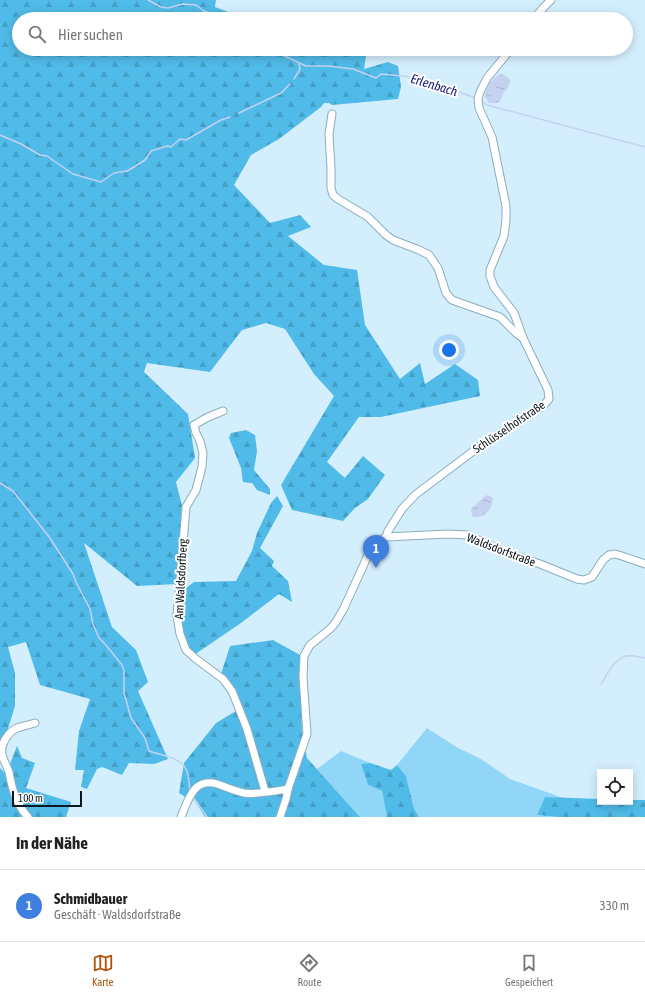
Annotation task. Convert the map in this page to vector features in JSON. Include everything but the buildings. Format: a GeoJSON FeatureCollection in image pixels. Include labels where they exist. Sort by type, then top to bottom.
{"type":"FeatureCollection","features":[{"type":"Feature","properties":{"kind":"street"},"geometry":{"type":"LineString","coordinates":[[540,12],[551,0]]}},
{"type":"Feature","properties":{"kind":"street","name":"Schlüsselhofstraße"},"geometry":{"type":"LineString","coordinates":[[386,537],[388,531],[402,509],[415,495],[476,449],[548,402],[548,390],[514,313],[494,287],[490,276],[490,270],[504,236],[506,206],[492,137],[478,105],[478,98],[482,86],[487,78],[505,56]]}},
{"type":"Feature","properties":{"kind":"street"},"geometry":{"type":"LineString","coordinates":[[332,114],[329,134],[332,168],[331,188],[333,195],[368,217],[393,240],[429,255],[438,268],[446,293],[452,300],[500,317],[516,333],[524,338]]}},
{"type":"Feature","properties":{"kind":"street","name":"Am Waldsdorfberg"},"geometry":{"type":"LineString","coordinates":[[223,412],[208,417],[194,425],[203,453],[202,467],[196,490],[186,507],[177,616],[180,634],[186,650],[223,679],[232,690],[247,729],[264,791]]}},
{"type":"Feature","properties":{"kind":"street","name":"Waldsdorfstraße"},"geometry":{"type":"LineString","coordinates":[[386,537],[448,534],[468,535],[504,552],[540,564],[577,579],[584,580],[592,577],[603,560],[609,555],[615,554],[645,564]]}},
{"type":"Feature","properties":{"kind":"street"},"geometry":{"type":"LineString","coordinates":[[280,817],[307,734],[303,677],[304,656],[310,645],[330,629],[336,622],[369,553],[379,541],[386,537]]}},
{"type":"Feature","properties":{"kind":"street"},"geometry":{"type":"LineString","coordinates":[[28,817],[18,805],[12,789],[8,768],[2,754],[3,744],[9,734],[15,729],[35,723]]}},
{"type":"Feature","properties":{"kind":"street"},"geometry":{"type":"LineString","coordinates":[[181,817],[194,790],[199,784],[206,782],[212,782],[245,793],[288,789]]}},
{"type":"Feature","properties":{"kind":"shaded area"},"geometry":{"type":"Polygon","coordinates":[[[427,728],[458,748],[481,759],[510,779],[563,798],[545,797],[537,815],[559,817],[419,817],[414,810],[406,776],[397,765],[427,728]]]}},
{"type":"Feature","properties":{"kind":"shaded area"},"geometry":{"type":"Polygon","coordinates":[[[341,751],[370,763],[361,764],[368,785],[382,791],[387,817],[360,817],[317,769],[341,751]]]}},
{"type":"Feature","properties":{"kind":"green space"},"geometry":{"type":"Polygon","coordinates":[[[0,0],[216,0],[215,7],[228,12],[12,12],[12,56],[366,56],[364,69],[388,62],[398,66],[401,87],[398,99],[332,105],[329,103],[324,103],[321,107],[279,139],[251,155],[234,185],[270,223],[300,215],[311,227],[288,236],[324,265],[357,270],[365,325],[400,379],[420,363],[425,384],[455,364],[478,380],[480,396],[381,417],[359,417],[327,462],[345,478],[363,456],[385,475],[368,499],[355,508],[343,521],[292,510],[281,485],[334,396],[314,374],[285,329],[266,323],[242,330],[210,372],[147,363],[144,372],[188,414],[195,458],[176,482],[182,506],[177,584],[137,586],[84,543],[112,627],[136,650],[148,682],[138,691],[168,759],[154,764],[129,763],[122,775],[102,767],[97,769],[87,789],[81,787],[84,770],[75,770],[79,731],[90,699],[40,685],[26,642],[8,647],[15,673],[15,706],[0,754],[0,0]]]}},
{"type":"Feature","properties":{"kind":"green space"},"geometry":{"type":"Polygon","coordinates":[[[246,430],[255,435],[257,451],[254,470],[270,489],[270,495],[257,490],[252,483],[243,482],[241,468],[229,438],[231,433],[246,430]]]}},
{"type":"Feature","properties":{"kind":"green space"},"geometry":{"type":"Polygon","coordinates":[[[277,496],[283,506],[260,548],[274,561],[272,566],[288,581],[292,602],[279,594],[241,623],[194,655],[185,644],[179,615],[182,591],[194,582],[236,581],[252,551],[257,533],[271,503],[277,496]]]}},
{"type":"Feature","properties":{"kind":"green space"},"geometry":{"type":"Polygon","coordinates":[[[273,640],[300,655],[302,735],[307,758],[360,817],[205,817],[193,798],[187,798],[179,793],[184,763],[216,723],[241,708],[221,674],[230,646],[273,640]]]}},
{"type":"Feature","properties":{"kind":"green space"},"geometry":{"type":"Polygon","coordinates":[[[17,746],[22,758],[35,763],[26,788],[71,802],[66,817],[0,817],[0,768],[6,774],[17,746]]]}},
{"type":"Feature","properties":{"kind":"green space"},"geometry":{"type":"Polygon","coordinates":[[[370,763],[391,770],[397,765],[406,776],[414,809],[419,817],[387,817],[382,791],[368,785],[361,764],[370,763]]]}},
{"type":"Feature","properties":{"kind":"green space"},"geometry":{"type":"Polygon","coordinates":[[[545,797],[597,799],[597,805],[633,805],[633,800],[645,800],[645,817],[559,817],[537,815],[545,797]]]}},
{"type":"Feature","properties":{"kind":"water"},"geometry":{"type":"Polygon","coordinates":[[[500,74],[505,75],[510,82],[498,103],[489,103],[485,97],[486,90],[492,81],[500,74]]]}},
{"type":"Feature","properties":{"kind":"water"},"geometry":{"type":"Polygon","coordinates":[[[488,495],[493,498],[491,506],[487,512],[484,515],[473,517],[471,509],[488,495]]]}},
{"type":"Feature","properties":{"kind":"waterway","name":"Erlenbach"},"geometry":{"type":"LineString","coordinates":[[148,0],[161,7],[168,8],[183,4],[196,5],[206,12]]}},
{"type":"Feature","properties":{"kind":"waterway","name":"Erlenbach"},"geometry":{"type":"LineString","coordinates":[[285,56],[306,66],[329,66],[353,69],[376,78],[381,74],[412,77],[476,98]]}},
{"type":"Feature","properties":{"kind":"waterway"},"geometry":{"type":"LineString","coordinates":[[294,79],[300,69],[299,64]]}},
{"type":"Feature","properties":{"kind":"waterway"},"geometry":{"type":"LineString","coordinates":[[239,113],[281,93],[290,84]]}},
{"type":"Feature","properties":{"kind":"waterway","name":"Erlenbach"},"geometry":{"type":"LineString","coordinates":[[481,100],[487,105],[645,147]]}},
{"type":"Feature","properties":{"kind":"waterway"},"geometry":{"type":"LineString","coordinates":[[0,135],[21,144],[40,155],[47,156],[73,174],[101,182],[114,173],[127,171],[134,167],[145,160],[151,151],[167,146],[171,147],[180,139],[186,140],[221,120],[230,117]]}},
{"type":"Feature","properties":{"kind":"waterway"},"geometry":{"type":"LineString","coordinates":[[0,483],[13,491],[50,538],[73,574],[90,609],[93,624],[99,638],[122,665],[124,671],[124,693],[131,718],[145,738],[149,751],[175,759],[183,765],[188,774],[190,791]]}},
{"type":"Feature","properties":{"kind":"waterway"},"geometry":{"type":"LineString","coordinates":[[601,684],[618,660],[626,656],[645,658]]}},
{"type":"Feature","properties":{"kind":"waterway"},"geometry":{"type":"LineString","coordinates":[[193,797],[207,817]]}},
{"type":"Feature","properties":{"kind":"place","name":"Schmidbauer"},"geometry":{"type":"Point","coordinates":[376,568]}}]}
